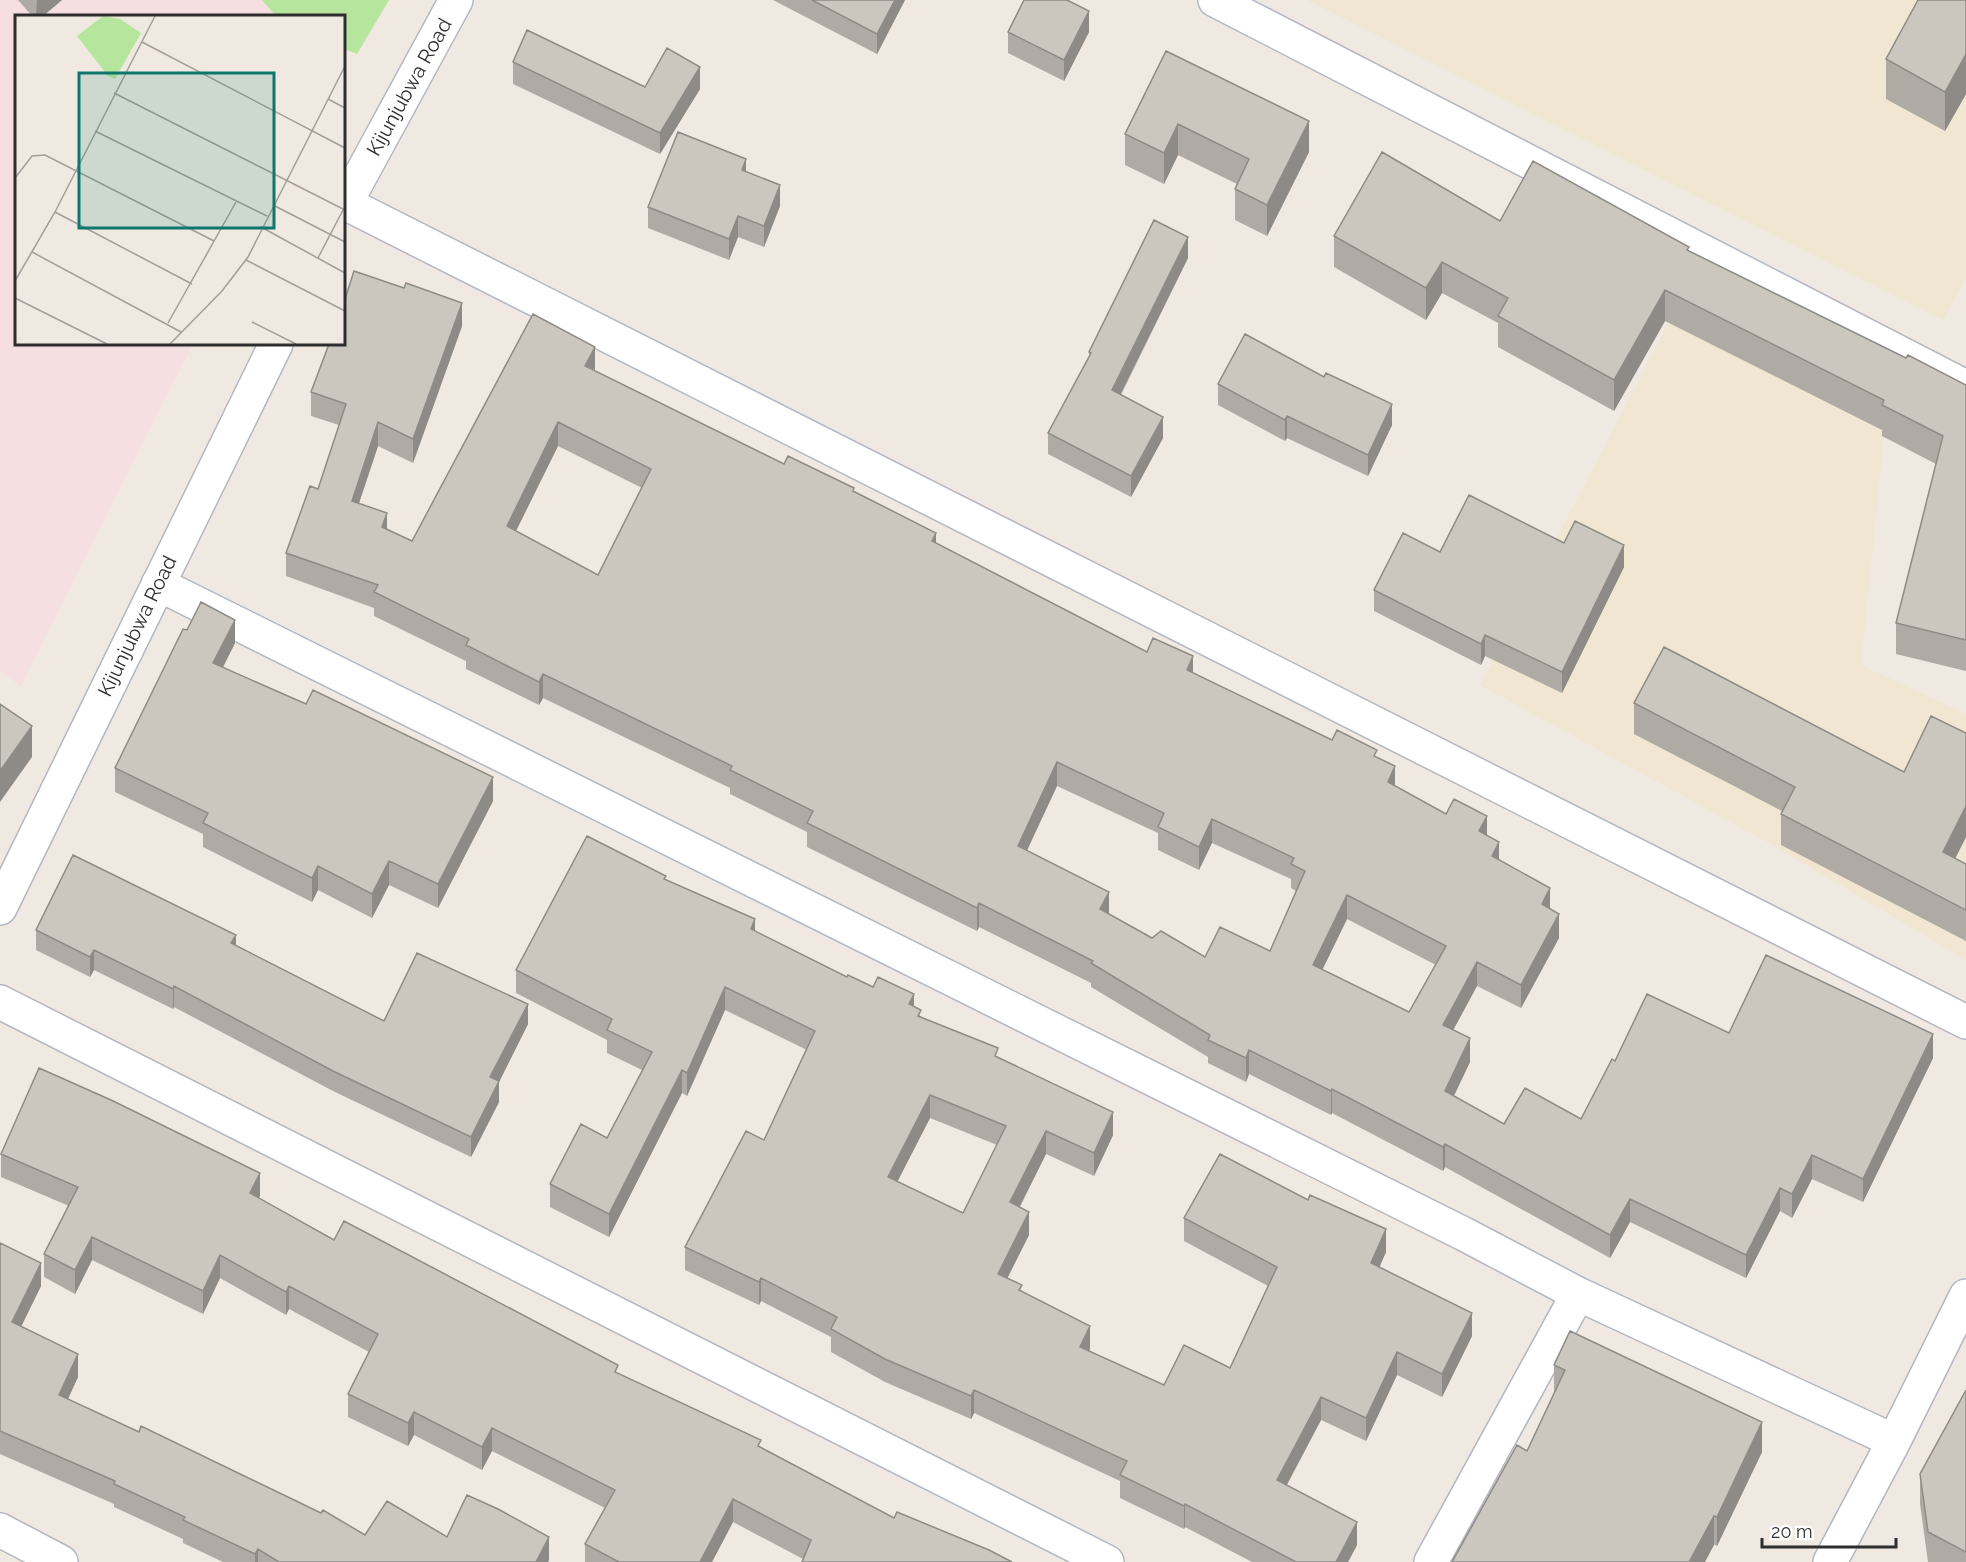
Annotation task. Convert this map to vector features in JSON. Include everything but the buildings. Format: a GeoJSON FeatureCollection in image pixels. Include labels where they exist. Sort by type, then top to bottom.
{"type":"FeatureCollection","features":[{"type":"Feature","properties":{"kind":"street","name":"Kijunjubwa Road"},"geometry":{"type":"LineString","coordinates":[[345,203],[456,0]]}},
{"type":"Feature","properties":{"kind":"street"},"geometry":{"type":"LineString","coordinates":[[1215,0],[1966,387]]}},
{"type":"Feature","properties":{"kind":"street"},"geometry":{"type":"LineString","coordinates":[[345,206],[1966,1022]]}},
{"type":"Feature","properties":{"kind":"street","name":"Kijunjubwa Road"},"geometry":{"type":"LineString","coordinates":[[0,908],[276,345]]}},
{"type":"Feature","properties":{"kind":"street"},"geometry":{"type":"LineString","coordinates":[[158,584],[1453,1229],[1578,1294],[1894,1441]]}},
{"type":"Feature","properties":{"kind":"street"},"geometry":{"type":"LineString","coordinates":[[0,1002],[1107,1562]]}},
{"type":"Feature","properties":{"kind":"street"},"geometry":{"type":"LineString","coordinates":[[1431,1562],[1578,1294]]}},
{"type":"Feature","properties":{"kind":"street"},"geometry":{"type":"LineString","coordinates":[[1838,1559],[1894,1441],[1958,1333],[1966,1296]]}},
{"type":"Feature","properties":{"kind":"street"},"geometry":{"type":"LineString","coordinates":[[0,1530],[61,1562]]}},
{"type":"Feature","properties":{"kind":"shaded area"},"geometry":{"type":"Polygon","coordinates":[[[0,0],[366,0],[345,15],[15,15],[15,345],[192,345],[21,686],[0,671],[0,0]]]}},
{"type":"Feature","properties":{"kind":"shaded area"},"geometry":{"type":"Polygon","coordinates":[[[1307,0],[1966,0],[1966,278],[1943,320],[1307,0]]]}},
{"type":"Feature","properties":{"kind":"shaded area"},"geometry":{"type":"Polygon","coordinates":[[[1696,271],[1890,374],[1861,665],[1966,714],[1966,960],[1769,843],[1480,685],[1696,271]]]}},
{"type":"Feature","properties":{"kind":"green space"},"geometry":{"type":"Polygon","coordinates":[[[262,0],[389,0],[357,54],[345,49],[345,15],[275,15],[262,0]]]}}]}
